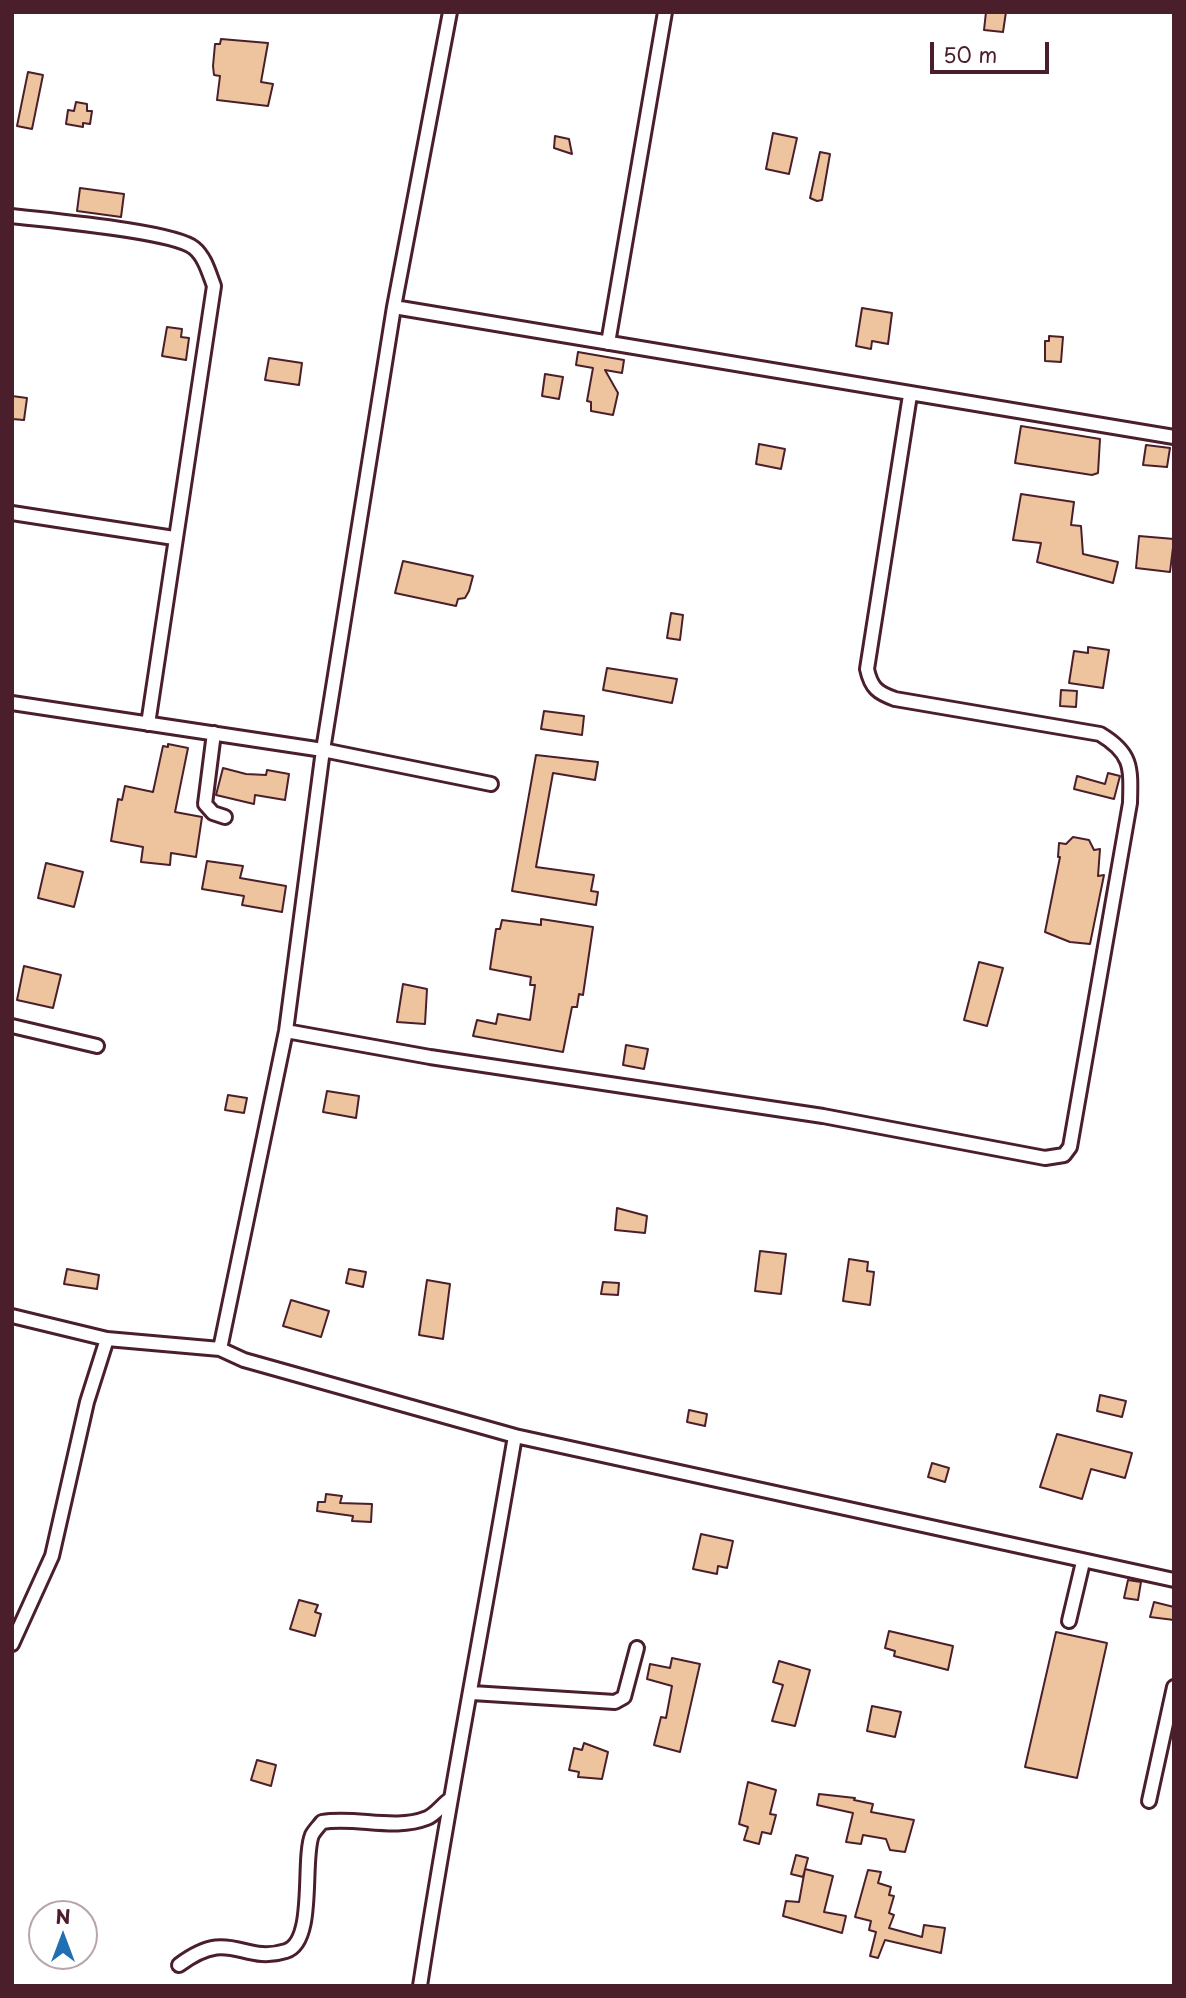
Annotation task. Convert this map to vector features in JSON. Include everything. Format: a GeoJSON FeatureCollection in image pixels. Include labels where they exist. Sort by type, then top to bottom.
{"type":"FeatureCollection","features":[{"type":"Feature","properties":{"kind":"street"},"geometry":{"type":"LineString","coordinates":[[220,1349],[286,1031],[323,750],[394,307],[450,12]]}},
{"type":"Feature","properties":{"kind":"street"},"geometry":{"type":"LineString","coordinates":[[608,343],[665,12]]}},
{"type":"Feature","properties":{"kind":"street"},"geometry":{"type":"LineString","coordinates":[[12,216],[141,232],[193,247],[206,264],[214,286],[148,724]]}},
{"type":"Feature","properties":{"kind":"street"},"geometry":{"type":"LineString","coordinates":[[394,307],[1174,437]]}},
{"type":"Feature","properties":{"kind":"street"},"geometry":{"type":"LineString","coordinates":[[286,1031],[430,1058],[823,1116],[1045,1158],[1064,1155],[1070,1147],[1083,1077],[1130,803],[1130,774],[1126,755],[1100,734],[895,699],[882,695],[870,685],[867,669],[910,395]]}},
{"type":"Feature","properties":{"kind":"street"},"geometry":{"type":"LineString","coordinates":[[12,513],[174,538]]}},
{"type":"Feature","properties":{"kind":"street"},"geometry":{"type":"LineString","coordinates":[[12,703],[323,750],[491,784]]}},
{"type":"Feature","properties":{"kind":"street"},"geometry":{"type":"LineString","coordinates":[[214,733],[205,804],[213,813],[225,817]]}},
{"type":"Feature","properties":{"kind":"street"},"geometry":{"type":"LineString","coordinates":[[12,1026],[97,1046]]}},
{"type":"Feature","properties":{"kind":"street"},"geometry":{"type":"LineString","coordinates":[[12,1316],[107,1339],[145,1345],[220,1349],[351,1391],[515,1436],[1174,1580]]}},
{"type":"Feature","properties":{"kind":"street"},"geometry":{"type":"LineString","coordinates":[[12,1644],[52,1556],[87,1402],[107,1339]]}},
{"type":"Feature","properties":{"kind":"street"},"geometry":{"type":"LineString","coordinates":[[420,1986],[449,1800],[471,1693],[515,1436]]}},
{"type":"Feature","properties":{"kind":"street"},"geometry":{"type":"LineString","coordinates":[[1069,1621],[1083,1562]]}},
{"type":"Feature","properties":{"kind":"street"},"geometry":{"type":"LineString","coordinates":[[471,1693],[615,1702],[624,1697],[637,1648]]}},
{"type":"Feature","properties":{"kind":"street"},"geometry":{"type":"LineString","coordinates":[[1149,1801],[1174,1687]]}},
{"type":"Feature","properties":{"kind":"street"},"geometry":{"type":"LineString","coordinates":[[179,1965],[199,1950],[216,1946],[266,1954],[288,1951],[298,1943],[304,1922],[312,1836],[322,1822],[346,1818],[384,1823],[428,1818],[449,1800]]}},
{"type":"Feature","properties":{"kind":"building"},"geometry":{"type":"Polygon","coordinates":[[[986,12],[1006,12],[1003,32],[984,30],[986,12]]]}},
{"type":"Feature","properties":{"kind":"building"},"geometry":{"type":"Polygon","coordinates":[[[221,39],[268,43],[261,82],[273,84],[268,106],[217,100],[220,76],[214,75],[213,66],[215,44],[220,44],[221,39]]]}},
{"type":"Feature","properties":{"kind":"building"},"geometry":{"type":"Polygon","coordinates":[[[28,72],[43,75],[32,129],[17,126],[28,72]]]}},
{"type":"Feature","properties":{"kind":"building"},"geometry":{"type":"Polygon","coordinates":[[[76,102],[87,104],[87,111],[92,111],[90,124],[83,123],[83,127],[66,124],[68,110],[74,111],[76,102]]]}},
{"type":"Feature","properties":{"kind":"building"},"geometry":{"type":"Polygon","coordinates":[[[773,133],[797,138],[789,174],[766,169],[773,133]]]}},
{"type":"Feature","properties":{"kind":"building"},"geometry":{"type":"Polygon","coordinates":[[[555,136],[569,139],[572,154],[554,148],[555,136]]]}},
{"type":"Feature","properties":{"kind":"building"},"geometry":{"type":"Polygon","coordinates":[[[820,152],[830,154],[822,200],[817,201],[810,198],[820,152]]]}},
{"type":"Feature","properties":{"kind":"building"},"geometry":{"type":"Polygon","coordinates":[[[80,188],[124,194],[121,217],[77,211],[80,188]]]}},
{"type":"Feature","properties":{"kind":"building"},"geometry":{"type":"Polygon","coordinates":[[[862,308],[892,313],[888,344],[872,341],[871,349],[856,346],[862,308]]]}},
{"type":"Feature","properties":{"kind":"building"},"geometry":{"type":"Polygon","coordinates":[[[167,327],[182,329],[181,337],[189,338],[186,360],[162,356],[167,327]]]}},
{"type":"Feature","properties":{"kind":"building"},"geometry":{"type":"Polygon","coordinates":[[[1049,336],[1063,337],[1061,362],[1045,361],[1045,341],[1049,341],[1049,336]]]}},
{"type":"Feature","properties":{"kind":"building"},"geometry":{"type":"Polygon","coordinates":[[[578,352],[624,360],[622,373],[605,370],[618,393],[613,415],[591,411],[591,402],[587,401],[593,368],[576,365],[578,352]]]}},
{"type":"Feature","properties":{"kind":"building"},"geometry":{"type":"Polygon","coordinates":[[[269,358],[302,363],[299,385],[265,380],[269,358]]]}},
{"type":"Feature","properties":{"kind":"building"},"geometry":{"type":"Polygon","coordinates":[[[545,374],[563,377],[559,399],[542,396],[545,374]]]}},
{"type":"Feature","properties":{"kind":"building"},"geometry":{"type":"Polygon","coordinates":[[[12,396],[27,398],[24,420],[12,419],[12,396]]]}},
{"type":"Feature","properties":{"kind":"building"},"geometry":{"type":"Polygon","coordinates":[[[1021,426],[1100,439],[1098,473],[1092,475],[1015,463],[1021,426]]]}},
{"type":"Feature","properties":{"kind":"building"},"geometry":{"type":"Polygon","coordinates":[[[759,444],[785,449],[781,469],[756,464],[759,444]]]}},
{"type":"Feature","properties":{"kind":"building"},"geometry":{"type":"Polygon","coordinates":[[[1146,445],[1170,448],[1167,467],[1143,465],[1146,445]]]}},
{"type":"Feature","properties":{"kind":"building"},"geometry":{"type":"Polygon","coordinates":[[[1021,494],[1074,502],[1071,525],[1081,526],[1083,554],[1118,562],[1113,583],[1037,562],[1041,543],[1013,540],[1021,494]]]}},
{"type":"Feature","properties":{"kind":"building"},"geometry":{"type":"Polygon","coordinates":[[[1139,536],[1174,539],[1170,572],[1136,568],[1139,536]]]}},
{"type":"Feature","properties":{"kind":"building"},"geometry":{"type":"Polygon","coordinates":[[[403,561],[473,576],[469,591],[465,598],[458,599],[456,606],[395,593],[403,561]]]}},
{"type":"Feature","properties":{"kind":"building"},"geometry":{"type":"Polygon","coordinates":[[[671,613],[683,615],[680,640],[667,638],[671,613]]]}},
{"type":"Feature","properties":{"kind":"building"},"geometry":{"type":"Polygon","coordinates":[[[1088,647],[1109,650],[1103,688],[1069,683],[1074,651],[1088,653],[1088,647]]]}},
{"type":"Feature","properties":{"kind":"building"},"geometry":{"type":"Polygon","coordinates":[[[607,668],[677,679],[672,703],[603,690],[607,668]]]}},
{"type":"Feature","properties":{"kind":"building"},"geometry":{"type":"Polygon","coordinates":[[[1061,690],[1077,691],[1076,707],[1060,706],[1061,690]]]}},
{"type":"Feature","properties":{"kind":"building"},"geometry":{"type":"Polygon","coordinates":[[[544,711],[584,716],[582,735],[541,729],[544,711]]]}},
{"type":"Feature","properties":{"kind":"building"},"geometry":{"type":"Polygon","coordinates":[[[168,744],[188,748],[175,812],[202,817],[196,857],[171,853],[170,865],[141,862],[143,847],[111,841],[118,799],[122,800],[125,786],[153,792],[163,746],[168,747],[168,744]]]}},
{"type":"Feature","properties":{"kind":"building"},"geometry":{"type":"Polygon","coordinates":[[[536,755],[598,762],[595,780],[553,773],[536,867],[594,875],[591,891],[598,892],[596,905],[512,891],[536,755]]]}},
{"type":"Feature","properties":{"kind":"building"},"geometry":{"type":"Polygon","coordinates":[[[223,768],[246,774],[266,775],[267,770],[289,774],[285,800],[255,795],[254,804],[216,795],[223,768]]]}},
{"type":"Feature","properties":{"kind":"building"},"geometry":{"type":"Polygon","coordinates":[[[1108,773],[1120,776],[1114,799],[1074,789],[1077,776],[1105,784],[1108,773]]]}},
{"type":"Feature","properties":{"kind":"building"},"geometry":{"type":"Polygon","coordinates":[[[1073,837],[1089,840],[1094,850],[1100,849],[1098,876],[1104,875],[1090,944],[1070,942],[1045,932],[1060,857],[1059,843],[1066,844],[1073,837]]]}},
{"type":"Feature","properties":{"kind":"building"},"geometry":{"type":"Polygon","coordinates":[[[207,861],[243,866],[240,878],[286,886],[282,912],[242,905],[244,896],[202,889],[207,861]]]}},
{"type":"Feature","properties":{"kind":"building"},"geometry":{"type":"Polygon","coordinates":[[[46,863],[83,872],[74,907],[38,898],[46,863]]]}},
{"type":"Feature","properties":{"kind":"building"},"geometry":{"type":"Polygon","coordinates":[[[541,919],[593,927],[583,995],[579,994],[577,1007],[572,1007],[563,1052],[473,1036],[477,1020],[496,1024],[498,1014],[530,1020],[535,985],[530,985],[531,977],[490,969],[496,929],[500,929],[502,920],[541,925],[541,919]]]}},
{"type":"Feature","properties":{"kind":"building"},"geometry":{"type":"Polygon","coordinates":[[[979,962],[1003,968],[987,1026],[964,1020],[979,962]]]}},
{"type":"Feature","properties":{"kind":"building"},"geometry":{"type":"Polygon","coordinates":[[[24,966],[61,975],[53,1008],[17,1000],[24,966]]]}},
{"type":"Feature","properties":{"kind":"building"},"geometry":{"type":"Polygon","coordinates":[[[403,984],[427,989],[425,1024],[397,1022],[403,984]]]}},
{"type":"Feature","properties":{"kind":"building"},"geometry":{"type":"Polygon","coordinates":[[[626,1045],[648,1049],[644,1069],[623,1065],[626,1045]]]}},
{"type":"Feature","properties":{"kind":"building"},"geometry":{"type":"Polygon","coordinates":[[[327,1091],[359,1096],[356,1118],[323,1112],[327,1091]]]}},
{"type":"Feature","properties":{"kind":"building"},"geometry":{"type":"Polygon","coordinates":[[[228,1095],[247,1098],[244,1113],[225,1110],[228,1095]]]}},
{"type":"Feature","properties":{"kind":"building"},"geometry":{"type":"Polygon","coordinates":[[[617,1208],[647,1216],[645,1233],[615,1230],[617,1208]]]}},
{"type":"Feature","properties":{"kind":"building"},"geometry":{"type":"Polygon","coordinates":[[[760,1251],[786,1254],[781,1294],[755,1291],[760,1251]]]}},
{"type":"Feature","properties":{"kind":"building"},"geometry":{"type":"Polygon","coordinates":[[[849,1259],[868,1262],[867,1271],[874,1272],[870,1305],[843,1301],[849,1259]]]}},
{"type":"Feature","properties":{"kind":"building"},"geometry":{"type":"Polygon","coordinates":[[[67,1269],[99,1275],[97,1289],[64,1284],[67,1269]]]}},
{"type":"Feature","properties":{"kind":"building"},"geometry":{"type":"Polygon","coordinates":[[[349,1269],[366,1272],[363,1287],[346,1283],[349,1269]]]}},
{"type":"Feature","properties":{"kind":"building"},"geometry":{"type":"Polygon","coordinates":[[[427,1280],[450,1284],[443,1339],[419,1335],[427,1280]]]}},
{"type":"Feature","properties":{"kind":"building"},"geometry":{"type":"Polygon","coordinates":[[[603,1282],[619,1283],[618,1295],[601,1294],[603,1282]]]}},
{"type":"Feature","properties":{"kind":"building"},"geometry":{"type":"Polygon","coordinates":[[[291,1300],[329,1311],[321,1337],[283,1326],[291,1300]]]}},
{"type":"Feature","properties":{"kind":"building"},"geometry":{"type":"Polygon","coordinates":[[[1100,1395],[1126,1401],[1122,1417],[1097,1411],[1100,1395]]]}},
{"type":"Feature","properties":{"kind":"building"},"geometry":{"type":"Polygon","coordinates":[[[689,1410],[707,1414],[705,1426],[687,1422],[689,1410]]]}},
{"type":"Feature","properties":{"kind":"building"},"geometry":{"type":"Polygon","coordinates":[[[1057,1434],[1132,1453],[1125,1478],[1091,1469],[1082,1499],[1040,1487],[1057,1434]]]}},
{"type":"Feature","properties":{"kind":"building"},"geometry":{"type":"Polygon","coordinates":[[[932,1463],[949,1468],[945,1482],[928,1477],[932,1463]]]}},
{"type":"Feature","properties":{"kind":"building"},"geometry":{"type":"Polygon","coordinates":[[[326,1494],[342,1496],[340,1503],[372,1504],[371,1522],[352,1521],[353,1516],[317,1511],[318,1502],[325,1502],[326,1494]]]}},
{"type":"Feature","properties":{"kind":"building"},"geometry":{"type":"Polygon","coordinates":[[[701,1534],[733,1541],[727,1568],[718,1566],[717,1574],[693,1569],[701,1534]]]}},
{"type":"Feature","properties":{"kind":"building"},"geometry":{"type":"Polygon","coordinates":[[[1128,1580],[1141,1582],[1138,1600],[1124,1598],[1128,1580]]]}},
{"type":"Feature","properties":{"kind":"building"},"geometry":{"type":"Polygon","coordinates":[[[299,1600],[318,1605],[315,1612],[321,1614],[315,1636],[290,1629],[299,1600]]]}},
{"type":"Feature","properties":{"kind":"building"},"geometry":{"type":"Polygon","coordinates":[[[1154,1602],[1174,1607],[1174,1620],[1150,1617],[1154,1602]]]}},
{"type":"Feature","properties":{"kind":"building"},"geometry":{"type":"Polygon","coordinates":[[[889,1631],[953,1646],[948,1670],[894,1656],[895,1651],[885,1648],[889,1631]]]}},
{"type":"Feature","properties":{"kind":"building"},"geometry":{"type":"Polygon","coordinates":[[[1056,1632],[1107,1643],[1077,1778],[1025,1767],[1056,1632]]]}},
{"type":"Feature","properties":{"kind":"building"},"geometry":{"type":"Polygon","coordinates":[[[672,1658],[700,1664],[680,1752],[654,1745],[661,1717],[666,1718],[672,1686],[647,1679],[650,1664],[670,1668],[672,1658]]]}},
{"type":"Feature","properties":{"kind":"building"},"geometry":{"type":"Polygon","coordinates":[[[779,1661],[810,1670],[795,1726],[772,1721],[783,1685],[773,1682],[779,1661]]]}},
{"type":"Feature","properties":{"kind":"building"},"geometry":{"type":"Polygon","coordinates":[[[872,1706],[901,1712],[895,1737],[867,1731],[872,1706]]]}},
{"type":"Feature","properties":{"kind":"building"},"geometry":{"type":"Polygon","coordinates":[[[584,1743],[608,1752],[602,1779],[578,1777],[579,1772],[569,1770],[574,1748],[582,1750],[584,1743]]]}},
{"type":"Feature","properties":{"kind":"building"},"geometry":{"type":"Polygon","coordinates":[[[257,1760],[276,1765],[271,1786],[251,1780],[257,1760]]]}},
{"type":"Feature","properties":{"kind":"building"},"geometry":{"type":"Polygon","coordinates":[[[748,1782],[776,1790],[770,1814],[776,1815],[771,1834],[762,1832],[759,1844],[744,1840],[748,1827],[739,1824],[748,1782]]]}},
{"type":"Feature","properties":{"kind":"building"},"geometry":{"type":"Polygon","coordinates":[[[819,1794],[855,1798],[854,1800],[873,1804],[871,1812],[914,1820],[905,1852],[890,1850],[886,1839],[863,1835],[861,1844],[846,1842],[853,1813],[817,1805],[819,1794]]]}},
{"type":"Feature","properties":{"kind":"building"},"geometry":{"type":"Polygon","coordinates":[[[796,1855],[808,1858],[803,1877],[791,1874],[796,1855]]]}},
{"type":"Feature","properties":{"kind":"building"},"geometry":{"type":"Polygon","coordinates":[[[805,1869],[833,1876],[824,1912],[846,1916],[842,1933],[783,1916],[786,1901],[799,1902],[805,1869]]]}},
{"type":"Feature","properties":{"kind":"building"},"geometry":{"type":"Polygon","coordinates":[[[868,1870],[881,1872],[878,1883],[891,1887],[889,1895],[894,1896],[889,1913],[894,1915],[889,1928],[922,1937],[924,1925],[945,1928],[941,1953],[885,1940],[878,1958],[870,1956],[876,1932],[869,1930],[871,1921],[855,1917],[868,1870]]]}}]}
